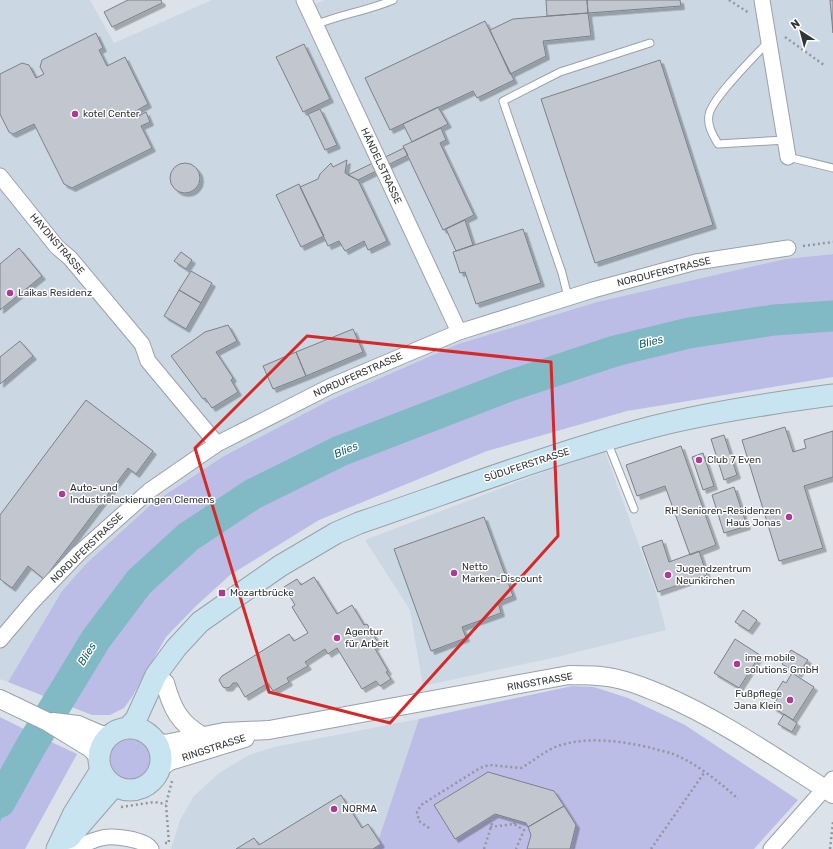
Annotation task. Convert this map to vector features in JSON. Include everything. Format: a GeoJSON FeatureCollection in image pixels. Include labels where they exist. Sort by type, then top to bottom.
{"type":"FeatureCollection","features":[{"type":"Feature","properties":{"kind":"main road","name":"SÜDUFERSTRASSE"},"geometry":{"type":"LineString","coordinates":[[119,732],[136,719],[156,676],[176,648],[200,622],[280,566],[336,533],[359,523],[516,469],[607,440],[701,416],[833,395]]}},
{"type":"Feature","properties":{"kind":"main road","name":"SÜDUFERSTRASSE"},"geometry":{"type":"LineString","coordinates":[[154,739],[151,722],[157,699],[166,683],[196,640],[242,592]]}},
{"type":"Feature","properties":{"kind":"main road"},"geometry":{"type":"LineString","coordinates":[[136,728],[144,731],[154,739],[160,750],[161,759],[168,772],[156,776],[150,783],[142,788],[132,790],[114,786],[106,779],[100,764],[100,749],[104,742],[119,732],[136,728]]}},
{"type":"Feature","properties":{"kind":"main road"},"geometry":{"type":"LineString","coordinates":[[58,849],[74,813],[100,764]]}},
{"type":"Feature","properties":{"kind":"main road"},"geometry":{"type":"LineString","coordinates":[[58,849],[84,822],[114,786]]}},
{"type":"Feature","properties":{"kind":"street","name":"HÄNDELSTRASSE"},"geometry":{"type":"LineString","coordinates":[[304,0],[459,332]]}},
{"type":"Feature","properties":{"kind":"street"},"geometry":{"type":"LineString","coordinates":[[762,0],[788,157]]}},
{"type":"Feature","properties":{"kind":"street","name":"HAYDNSTRASSE"},"geometry":{"type":"LineString","coordinates":[[0,176],[57,247],[70,258],[142,344],[148,360],[216,444]]}},
{"type":"Feature","properties":{"kind":"street","name":"NORDUFERSTRASSE"},"geometry":{"type":"LineString","coordinates":[[0,640],[33,601],[78,553],[149,491],[216,444],[331,386],[459,332],[568,297],[696,262],[788,248]]}},
{"type":"Feature","properties":{"kind":"street","name":"RINGSTRASSE"},"geometry":{"type":"LineString","coordinates":[[168,772],[170,762],[269,730],[569,675],[593,675],[619,679],[650,689],[686,705],[830,787]]}},
{"type":"Feature","properties":{"kind":"street","name":"RINGSTRASSE"},"geometry":{"type":"LineString","coordinates":[[166,683],[170,700],[178,716],[190,729],[202,736]]}},
{"type":"Feature","properties":{"kind":"street"},"geometry":{"type":"LineString","coordinates":[[2,700],[48,722],[78,726],[100,764]]}},
{"type":"Feature","properties":{"kind":"street","name":"RINGSTRASSE"},"geometry":{"type":"LineString","coordinates":[[154,739],[166,744],[224,732],[269,730]]}},
{"type":"Feature","properties":{"kind":"street"},"geometry":{"type":"LineString","coordinates":[[84,736],[119,732]]}},
{"type":"Feature","properties":{"kind":"street"},"geometry":{"type":"LineString","coordinates":[[771,849],[830,787]]}},
{"type":"Feature","properties":{"kind":"street"},"geometry":{"type":"LineString","coordinates":[[72,849],[103,838],[118,837],[136,841],[149,847]]}},
{"type":"Feature","properties":{"kind":"lane"},"geometry":{"type":"LineString","coordinates":[[315,25],[341,16],[378,7],[393,0]]}},
{"type":"Feature","properties":{"kind":"lane"},"geometry":{"type":"LineString","coordinates":[[769,41],[718,97],[709,115],[710,130],[718,144],[785,140]]}},
{"type":"Feature","properties":{"kind":"lane"},"geometry":{"type":"LineString","coordinates":[[568,297],[562,273],[503,101],[560,72],[650,44]]}},
{"type":"Feature","properties":{"kind":"lane"},"geometry":{"type":"LineString","coordinates":[[788,157],[833,168]]}},
{"type":"Feature","properties":{"kind":"lane"},"geometry":{"type":"LineString","coordinates":[[607,440],[634,509]]}},
{"type":"Feature","properties":{"kind":"path"},"geometry":{"type":"LineString","coordinates":[[788,248],[833,242]]}},
{"type":"Feature","properties":{"kind":"path"},"geometry":{"type":"LineString","coordinates":[[429,828],[419,821],[417,812],[421,805],[480,768],[489,765],[521,768],[557,746],[575,742],[597,740],[633,744],[670,753],[693,765],[738,799]]}},
{"type":"Feature","properties":{"kind":"path"},"geometry":{"type":"LineString","coordinates":[[149,847],[169,843],[166,804],[172,781],[168,772]]}},
{"type":"Feature","properties":{"kind":"path"},"geometry":{"type":"LineString","coordinates":[[651,849],[704,773]]}},
{"type":"Feature","properties":{"kind":"path"},"geometry":{"type":"LineString","coordinates":[[117,808],[154,802],[166,804]]}},
{"type":"Feature","properties":{"kind":"path"},"geometry":{"type":"LineString","coordinates":[[485,848],[495,814]]}},
{"type":"Feature","properties":{"kind":"path"},"geometry":{"type":"LineString","coordinates":[[514,824],[515,820]]}},
{"type":"Feature","properties":{"kind":"path"},"geometry":{"type":"LineString","coordinates":[[830,849],[833,822]]}},
{"type":"Feature","properties":{"kind":"path"},"geometry":{"type":"LineString","coordinates":[[490,827],[514,824],[524,830],[516,849]]}},
{"type":"Feature","properties":{"kind":"highlighted area"},"geometry":{"type":"Polygon","coordinates":[[[307,336],[551,362],[558,536],[390,723],[269,692],[195,448],[307,336]]]}},
{"type":"Feature","properties":{"kind":"shaded area"},"geometry":{"type":"Polygon","coordinates":[[[0,0],[90,0],[114,43],[212,0],[295,0],[300,11],[325,0],[833,0],[833,254],[785,259],[597,302],[458,344],[330,400],[224,456],[62,591],[8,682],[0,679],[0,0]]]}},
{"type":"Feature","properties":{"kind":"shaded area"},"geometry":{"type":"Polygon","coordinates":[[[833,254],[833,377],[627,411],[487,451],[319,520],[230,575],[197,605],[166,637],[132,697],[124,708],[110,715],[92,715],[8,682],[62,591],[87,563],[153,503],[224,456],[330,400],[458,344],[597,302],[785,259],[833,254]]]}},
{"type":"Feature","properties":{"kind":"shaded area"},"geometry":{"type":"Polygon","coordinates":[[[604,449],[656,592],[666,630],[557,657],[423,686],[410,610],[365,540],[604,449]]]}},
{"type":"Feature","properties":{"kind":"shaded area"},"geometry":{"type":"Polygon","coordinates":[[[572,686],[594,687],[628,698],[685,725],[798,800],[754,849],[367,849],[378,841],[419,719],[572,686]]]}},
{"type":"Feature","properties":{"kind":"shaded area"},"geometry":{"type":"Polygon","coordinates":[[[0,717],[24,729],[0,772],[0,717]]]}},
{"type":"Feature","properties":{"kind":"shaded area"},"geometry":{"type":"Polygon","coordinates":[[[419,719],[378,841],[367,849],[171,849],[180,820],[194,796],[219,773],[249,755],[274,747],[419,719]]]}},
{"type":"Feature","properties":{"kind":"shaded area"},"geometry":{"type":"Polygon","coordinates":[[[24,729],[45,739],[0,822],[0,772],[24,729]]]}},
{"type":"Feature","properties":{"kind":"shaded area"},"geometry":{"type":"Polygon","coordinates":[[[130,736],[142,740],[148,746],[152,758],[148,770],[142,776],[130,780],[118,776],[112,770],[108,758],[112,746],[118,740],[130,736]]]}},
{"type":"Feature","properties":{"kind":"shaded area"},"geometry":{"type":"Polygon","coordinates":[[[45,739],[77,754],[25,849],[0,849],[0,822],[45,739]]]}},
{"type":"Feature","properties":{"kind":"building"},"geometry":{"type":"Polygon","coordinates":[[[128,0],[161,0],[162,3],[112,27],[104,12],[128,0]]]}},
{"type":"Feature","properties":{"kind":"building"},"geometry":{"type":"Polygon","coordinates":[[[546,0],[587,0],[588,13],[547,16],[546,0]]]}},
{"type":"Feature","properties":{"kind":"building"},"geometry":{"type":"Polygon","coordinates":[[[587,0],[680,0],[681,6],[588,13],[587,0]]]}},
{"type":"Feature","properties":{"kind":"building"},"geometry":{"type":"Polygon","coordinates":[[[830,0],[833,0],[833,33],[830,0]]]}},
{"type":"Feature","properties":{"kind":"building"},"geometry":{"type":"Polygon","coordinates":[[[588,13],[591,36],[543,41],[546,56],[510,74],[490,30],[513,19],[588,13]]]}},
{"type":"Feature","properties":{"kind":"building"},"geometry":{"type":"Polygon","coordinates":[[[485,21],[514,80],[477,98],[473,91],[390,130],[365,78],[485,21]]]}},
{"type":"Feature","properties":{"kind":"building"},"geometry":{"type":"Polygon","coordinates":[[[96,33],[103,48],[99,50],[107,66],[125,57],[148,104],[134,112],[137,117],[146,112],[150,122],[141,126],[152,148],[72,188],[64,184],[34,124],[13,134],[9,132],[0,114],[0,74],[22,63],[29,65],[36,78],[44,74],[40,67],[42,60],[96,33]]]}},
{"type":"Feature","properties":{"kind":"building"},"geometry":{"type":"Polygon","coordinates":[[[304,44],[330,99],[303,112],[276,57],[304,44]]]}},
{"type":"Feature","properties":{"kind":"building"},"geometry":{"type":"Polygon","coordinates":[[[660,60],[713,225],[595,263],[541,99],[660,60]]]}},
{"type":"Feature","properties":{"kind":"building"},"geometry":{"type":"Polygon","coordinates":[[[438,107],[448,124],[412,142],[403,124],[438,107]]]}},
{"type":"Feature","properties":{"kind":"building"},"geometry":{"type":"Polygon","coordinates":[[[320,109],[337,145],[325,150],[308,114],[320,109]]]}},
{"type":"Feature","properties":{"kind":"building"},"geometry":{"type":"Polygon","coordinates":[[[441,128],[446,140],[440,143],[474,215],[443,230],[403,146],[441,128]]]}},
{"type":"Feature","properties":{"kind":"building"},"geometry":{"type":"Polygon","coordinates":[[[404,148],[408,155],[358,180],[348,175],[404,148]]]}},
{"type":"Feature","properties":{"kind":"building"},"geometry":{"type":"Polygon","coordinates":[[[347,160],[345,173],[358,180],[387,241],[368,250],[364,241],[345,251],[339,241],[328,246],[300,187],[318,179],[320,174],[331,163],[333,167],[347,160]]]}},
{"type":"Feature","properties":{"kind":"building"},"geometry":{"type":"Polygon","coordinates":[[[185,163],[195,168],[200,178],[195,188],[185,193],[175,188],[170,178],[175,168],[185,163]]]}},
{"type":"Feature","properties":{"kind":"building"},"geometry":{"type":"Polygon","coordinates":[[[299,184],[324,236],[301,247],[276,195],[299,184]]]}},
{"type":"Feature","properties":{"kind":"building"},"geometry":{"type":"Polygon","coordinates":[[[465,220],[473,245],[456,251],[446,229],[465,220]]]}},
{"type":"Feature","properties":{"kind":"building"},"geometry":{"type":"Polygon","coordinates":[[[523,229],[541,283],[476,304],[465,272],[460,273],[453,252],[523,229]]]}},
{"type":"Feature","properties":{"kind":"building","name":"Laikas Residenz"},"geometry":{"type":"Polygon","coordinates":[[[19,248],[42,276],[0,310],[0,264],[19,248]]]}},
{"type":"Feature","properties":{"kind":"building"},"geometry":{"type":"Polygon","coordinates":[[[181,252],[192,260],[186,269],[174,261],[181,252]]]}},
{"type":"Feature","properties":{"kind":"building"},"geometry":{"type":"Polygon","coordinates":[[[191,271],[212,283],[201,303],[179,290],[191,271]]]}},
{"type":"Feature","properties":{"kind":"building"},"geometry":{"type":"Polygon","coordinates":[[[179,290],[201,303],[186,329],[164,316],[179,290]]]}},
{"type":"Feature","properties":{"kind":"building"},"geometry":{"type":"Polygon","coordinates":[[[228,325],[237,341],[216,352],[233,378],[231,380],[238,392],[212,408],[205,398],[203,399],[171,356],[205,332],[228,325]]]}},
{"type":"Feature","properties":{"kind":"building"},"geometry":{"type":"Polygon","coordinates":[[[353,329],[363,352],[306,376],[296,352],[353,329]]]}},
{"type":"Feature","properties":{"kind":"building"},"geometry":{"type":"Polygon","coordinates":[[[20,341],[33,356],[0,384],[0,357],[20,341]]]}},
{"type":"Feature","properties":{"kind":"building"},"geometry":{"type":"Polygon","coordinates":[[[296,352],[306,376],[273,389],[263,366],[296,352]]]}},
{"type":"Feature","properties":{"kind":"building","name":"Auto- und Industrielackierungen Clemens"},"geometry":{"type":"Polygon","coordinates":[[[86,400],[153,451],[136,474],[128,468],[44,579],[28,566],[12,588],[0,579],[0,515],[86,400]]]}},
{"type":"Feature","properties":{"kind":"building","name":"RH Senioren-Residenzen Haus Jonas"},"geometry":{"type":"Polygon","coordinates":[[[785,427],[793,452],[806,448],[804,440],[833,431],[833,477],[804,486],[823,548],[779,561],[742,440],[785,427]]]}},
{"type":"Feature","properties":{"kind":"building"},"geometry":{"type":"Polygon","coordinates":[[[724,435],[737,475],[724,480],[711,439],[724,435]]]}},
{"type":"Feature","properties":{"kind":"building"},"geometry":{"type":"Polygon","coordinates":[[[681,446],[716,545],[690,555],[665,486],[637,496],[626,465],[681,446]]]}},
{"type":"Feature","properties":{"kind":"building"},"geometry":{"type":"Polygon","coordinates":[[[703,453],[714,486],[703,490],[692,457],[703,453]]]}},
{"type":"Feature","properties":{"kind":"building"},"geometry":{"type":"Polygon","coordinates":[[[734,487],[747,526],[724,533],[712,495],[734,487]]]}},
{"type":"Feature","properties":{"kind":"building","name":"Netto Marken-Discount"},"geometry":{"type":"Polygon","coordinates":[[[484,517],[513,596],[498,602],[501,613],[462,627],[466,638],[431,651],[394,549],[484,517]]]}},
{"type":"Feature","properties":{"kind":"building"},"geometry":{"type":"Polygon","coordinates":[[[662,540],[669,562],[699,551],[707,575],[658,592],[642,547],[662,540]]]}},
{"type":"Feature","properties":{"kind":"building","name":"Agentur für Arbeit"},"geometry":{"type":"Polygon","coordinates":[[[314,577],[337,614],[352,605],[364,625],[367,624],[379,644],[374,647],[391,679],[380,686],[376,681],[362,689],[337,648],[328,654],[325,649],[305,662],[308,666],[287,678],[289,682],[273,691],[268,683],[245,697],[237,683],[233,683],[230,687],[223,687],[219,680],[222,676],[289,634],[294,641],[308,633],[292,607],[295,605],[284,587],[297,579],[301,585],[314,577]]]}},
{"type":"Feature","properties":{"kind":"building"},"geometry":{"type":"Polygon","coordinates":[[[743,610],[757,620],[749,631],[735,622],[743,610]]]}},
{"type":"Feature","properties":{"kind":"building","name":"ime mobile solutions GmbH"},"geometry":{"type":"Polygon","coordinates":[[[735,639],[760,655],[739,688],[714,673],[735,639]]]}},
{"type":"Feature","properties":{"kind":"building"},"geometry":{"type":"Polygon","coordinates":[[[791,650],[808,660],[798,674],[782,664],[791,650]]]}},
{"type":"Feature","properties":{"kind":"building","name":"Fußpflege Jana Klein"},"geometry":{"type":"Polygon","coordinates":[[[792,673],[814,687],[793,720],[772,707],[780,694],[776,692],[783,681],[786,683],[792,673]]]}},
{"type":"Feature","properties":{"kind":"building"},"geometry":{"type":"Polygon","coordinates":[[[784,714],[797,723],[792,732],[778,724],[784,714]]]}},
{"type":"Feature","properties":{"kind":"building"},"geometry":{"type":"Polygon","coordinates":[[[488,772],[554,791],[564,806],[528,827],[526,823],[495,814],[455,839],[434,805],[488,772]]]}},
{"type":"Feature","properties":{"kind":"building","name":"NORMA"},"geometry":{"type":"Polygon","coordinates":[[[341,795],[362,828],[368,824],[381,844],[373,849],[236,849],[254,838],[259,845],[341,795]]]}},
{"type":"Feature","properties":{"kind":"building"},"geometry":{"type":"Polygon","coordinates":[[[564,806],[576,825],[570,849],[527,849],[531,835],[528,827],[564,806]]]}},
{"type":"Feature","properties":{"kind":"waterway","name":"Blies"},"geometry":{"type":"LineString","coordinates":[[0,802],[31,746],[96,639],[139,582],[188,537],[253,494],[340,451],[509,386],[615,351],[689,333],[774,320],[833,316]]}},
{"type":"Feature","properties":{"kind":"place","name":"kotel Center"},"geometry":{"type":"Point","coordinates":[75,114]}},
{"type":"Feature","properties":{"kind":"place","name":"Laikas Residenz"},"geometry":{"type":"Point","coordinates":[10,293]}},
{"type":"Feature","properties":{"kind":"place","name":"Club 7 Even"},"geometry":{"type":"Point","coordinates":[699,460]}},
{"type":"Feature","properties":{"kind":"place","name":"Auto- und Industrielackierungen Clemens"},"geometry":{"type":"Point","coordinates":[62,494]}},
{"type":"Feature","properties":{"kind":"place","name":"RH Senioren-Residenzen Haus Jonas"},"geometry":{"type":"Point","coordinates":[789,517]}},
{"type":"Feature","properties":{"kind":"place","name":"Netto Marken-Discount"},"geometry":{"type":"Point","coordinates":[454,573]}},
{"type":"Feature","properties":{"kind":"place","name":"Jugendzentrum Neunkirchen"},"geometry":{"type":"Point","coordinates":[668,575]}},
{"type":"Feature","properties":{"kind":"place","name":"Mozartbrücke"},"geometry":{"type":"Point","coordinates":[222,593]}},
{"type":"Feature","properties":{"kind":"place","name":"Agentur für Arbeit"},"geometry":{"type":"Point","coordinates":[337,638]}},
{"type":"Feature","properties":{"kind":"place","name":"ime mobile solutions GmbH"},"geometry":{"type":"Point","coordinates":[737,664]}},
{"type":"Feature","properties":{"kind":"place","name":"Fußpflege Jana Klein"},"geometry":{"type":"Point","coordinates":[790,700]}},
{"type":"Feature","properties":{"kind":"place","name":"NORMA"},"geometry":{"type":"Point","coordinates":[334,809]}}]}
